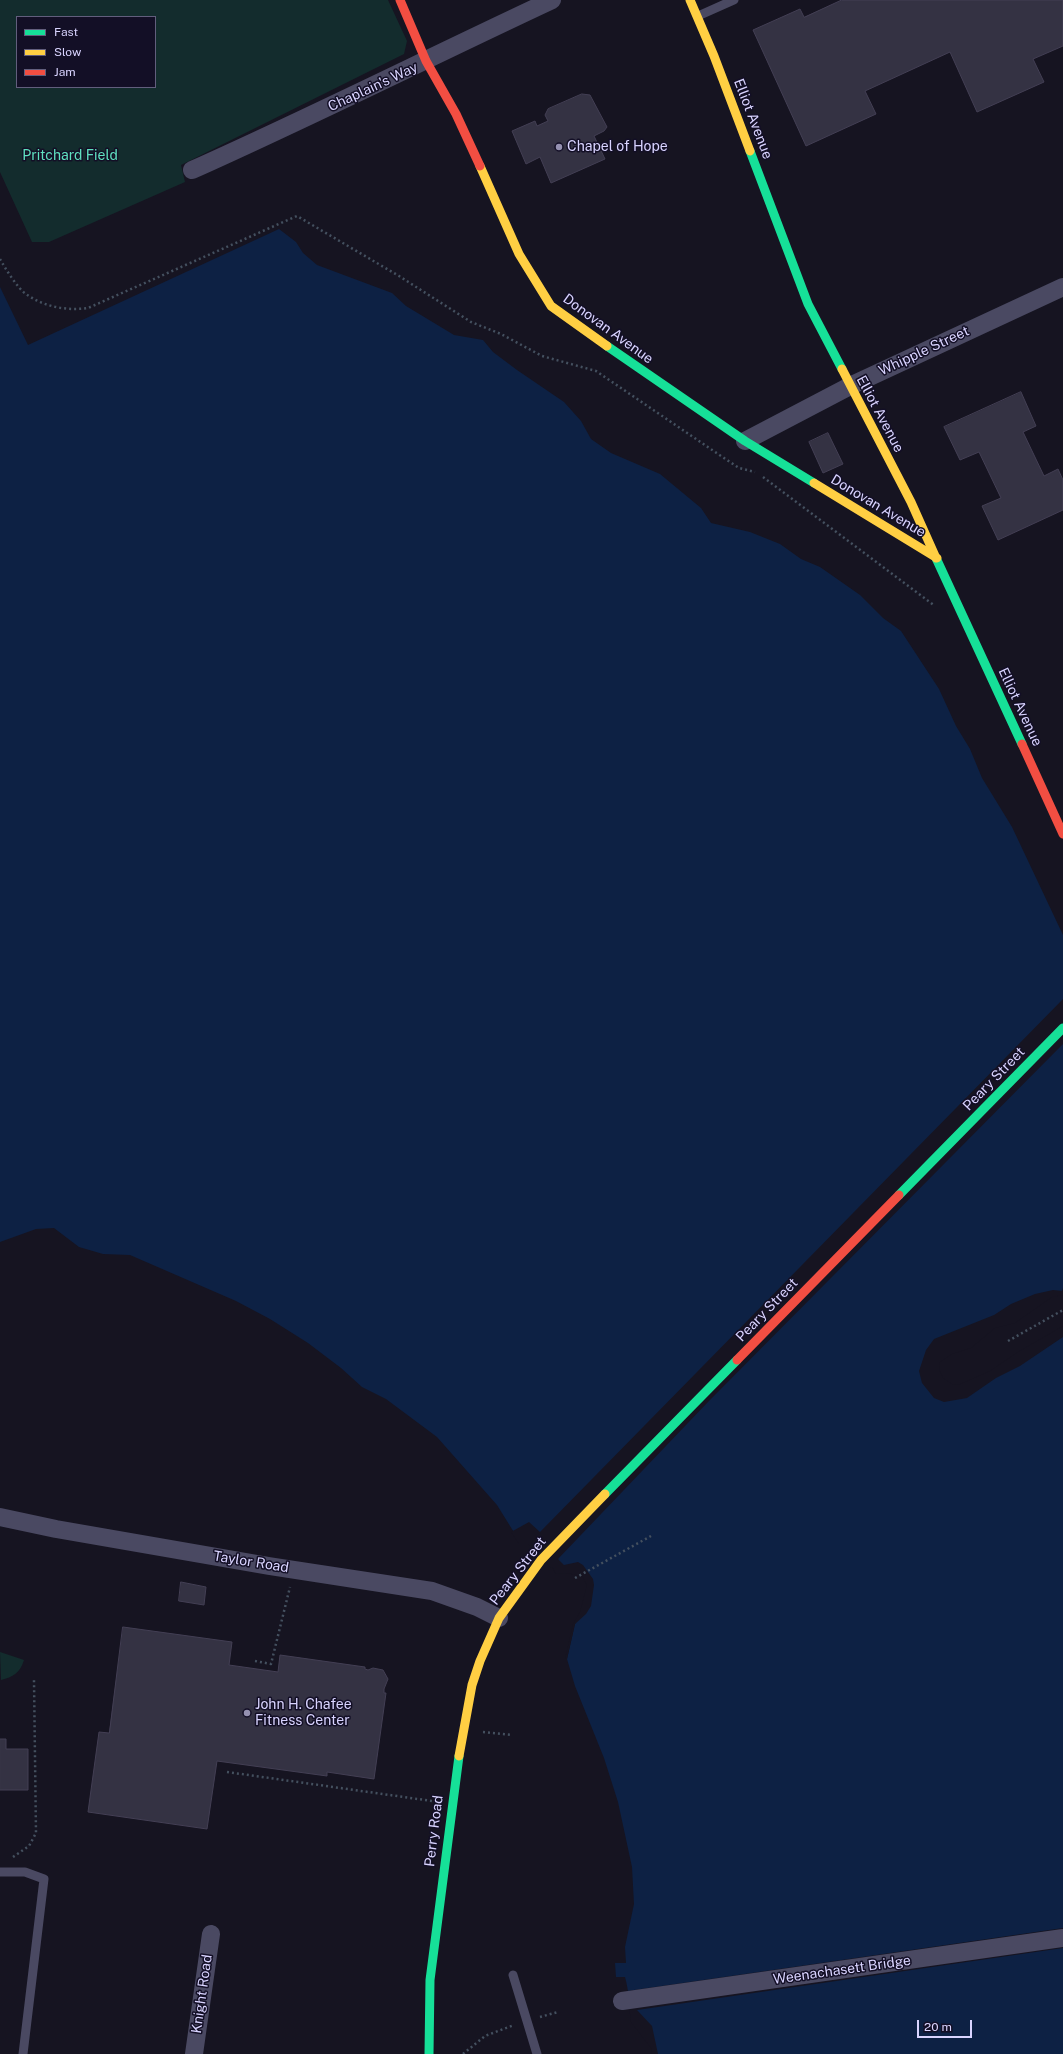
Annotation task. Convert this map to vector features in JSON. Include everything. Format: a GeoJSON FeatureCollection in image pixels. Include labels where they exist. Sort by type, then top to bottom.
{"type":"FeatureCollection","features":[{"type":"Feature","properties":{"kind":"street","name":"Donovan Avenue"},"geometry":{"type":"LineString","coordinates":[[400,0],[426,62],[456,114],[519,254],[552,306],[649,376],[745,441],[937,558]]}},
{"type":"Feature","properties":{"kind":"street","name":"Chaplain's Way"},"geometry":{"type":"LineString","coordinates":[[192,170],[426,62],[473,37],[552,0]]}},
{"type":"Feature","properties":{"kind":"street","name":"Elliot Avenue"},"geometry":{"type":"LineString","coordinates":[[690,0],[698,16],[808,304],[911,502],[1063,834]]}},
{"type":"Feature","properties":{"kind":"street","name":"Whipple Street"},"geometry":{"type":"LineString","coordinates":[[745,441],[850,386],[1063,287]]}},
{"type":"Feature","properties":{"kind":"street","name":"Peary Street"},"geometry":{"type":"LineString","coordinates":[[499,1618],[541,1560],[1063,1028]]}},
{"type":"Feature","properties":{"kind":"street","name":"Taylor Road"},"geometry":{"type":"LineString","coordinates":[[0,1517],[56,1529],[269,1566],[432,1591],[477,1607],[499,1618]]}},
{"type":"Feature","properties":{"kind":"street","name":"Perry Road"},"geometry":{"type":"LineString","coordinates":[[429,2054],[430,1980],[455,1778],[472,1685],[480,1661],[499,1618]]}},
{"type":"Feature","properties":{"kind":"street","name":"Knight Road"},"geometry":{"type":"LineString","coordinates":[[194,2054],[211,1934]]}},
{"type":"Feature","properties":{"kind":"street","name":"Weenachasett Bridge"},"geometry":{"type":"LineString","coordinates":[[622,2001],[1063,1938]]}},
{"type":"Feature","properties":{"kind":"lane"},"geometry":{"type":"LineString","coordinates":[[698,16],[734,0]]}},
{"type":"Feature","properties":{"kind":"lane"},"geometry":{"type":"LineString","coordinates":[[0,1872],[26,1872],[44,1879],[23,2054]]}},
{"type":"Feature","properties":{"kind":"lane"},"geometry":{"type":"LineString","coordinates":[[513,1975],[537,2054]]}},
{"type":"Feature","properties":{"kind":"path"},"geometry":{"type":"LineString","coordinates":[[0,259],[25,294],[50,306],[72,310],[88,308],[298,216],[359,251],[471,322],[501,334],[542,356],[596,371],[739,468],[757,473],[936,606],[939,613]]}},
{"type":"Feature","properties":{"kind":"path"},"geometry":{"type":"LineString","coordinates":[[1008,1341],[1063,1310]]}},
{"type":"Feature","properties":{"kind":"path"},"geometry":{"type":"LineString","coordinates":[[575,1578],[651,1536]]}},
{"type":"Feature","properties":{"kind":"path"},"geometry":{"type":"LineString","coordinates":[[255,1662],[271,1664],[290,1586]]}},
{"type":"Feature","properties":{"kind":"path"},"geometry":{"type":"LineString","coordinates":[[6,1858],[12,1858],[23,1852],[34,1840],[36,1833],[34,1680]]}},
{"type":"Feature","properties":{"kind":"path"},"geometry":{"type":"LineString","coordinates":[[227,1772],[439,1802]]}},
{"type":"Feature","properties":{"kind":"path"},"geometry":{"type":"LineString","coordinates":[[463,2054],[485,2036],[558,2012]]}},
{"type":"Feature","properties":{"kind":"green space","name":"Pritchard Field"},"geometry":{"type":"Polygon","coordinates":[[[0,0],[388,0],[407,41],[404,54],[181,165],[185,182],[49,242],[32,242],[0,172],[0,0]]]}},
{"type":"Feature","properties":{"kind":"green space"},"geometry":{"type":"Polygon","coordinates":[[[0,1652],[24,1660],[16,1674],[1,1680],[0,1652]]]}},
{"type":"Feature","properties":{"kind":"water"},"geometry":{"type":"Polygon","coordinates":[[[279,229],[296,242],[303,253],[317,265],[392,293],[406,306],[454,335],[483,340],[493,352],[564,402],[581,421],[591,439],[611,453],[660,474],[701,508],[711,523],[750,532],[780,544],[801,559],[820,567],[860,595],[883,618],[901,631],[939,689],[956,726],[970,749],[982,778],[1012,827],[1063,935],[1063,1288],[1061,1294],[1051,1295],[939,1360],[936,1369],[941,1379],[951,1386],[959,1387],[991,1373],[1063,1328],[1063,2054],[654,2054],[650,2045],[633,2020],[625,1977],[616,1977],[615,1963],[626,1963],[625,1947],[634,1904],[632,1867],[618,1802],[604,1758],[575,1686],[567,1659],[575,1624],[581,1613],[589,1585],[584,1574],[552,1566],[529,1542],[520,1542],[497,1505],[437,1437],[386,1399],[362,1387],[341,1368],[308,1343],[270,1319],[236,1301],[130,1255],[103,1254],[79,1247],[54,1228],[36,1229],[0,1242],[0,287],[28,345],[279,229]]]}},
{"type":"Feature","properties":{"kind":"pier"},"geometry":{"type":"Polygon","coordinates":[[[1063,999],[1063,1044],[708,1402],[558,1559],[564,1565],[578,1562],[583,1565],[593,1579],[594,1585],[591,1606],[586,1614],[575,1624],[567,1659],[565,1659],[573,1624],[580,1612],[587,1585],[582,1576],[566,1573],[556,1574],[552,1567],[551,1568],[528,1544],[519,1544],[511,1532],[529,1522],[540,1532],[1063,999]]]}},
{"type":"Feature","properties":{"kind":"pier"},"geometry":{"type":"Polygon","coordinates":[[[1053,1290],[1063,1291],[1063,1295],[1052,1297],[1015,1323],[995,1328],[971,1348],[952,1354],[940,1362],[939,1369],[943,1378],[952,1384],[958,1385],[990,1371],[1018,1352],[1063,1326],[1063,1337],[1020,1366],[996,1378],[967,1398],[944,1402],[934,1398],[922,1383],[919,1371],[926,1350],[934,1339],[994,1315],[1011,1304],[1035,1294],[1053,1290]]]}},
{"type":"Feature","properties":{"kind":"pier"},"geometry":{"type":"Polygon","coordinates":[[[1063,1928],[1063,1948],[637,2010],[652,2026],[658,2054],[652,2054],[651,2048],[631,2022],[627,1991],[1063,1928]]]}},
{"type":"Feature","properties":{"kind":"building"},"geometry":{"type":"Polygon","coordinates":[[[842,0],[1063,0],[1063,46],[1033,59],[1044,82],[977,112],[950,52],[865,91],[876,114],[806,146],[753,30],[800,9],[804,17],[842,0]]]}},
{"type":"Feature","properties":{"kind":"building","name":"Chapel of Hope"},"geometry":{"type":"Polygon","coordinates":[[[582,94],[590,95],[607,127],[604,131],[594,136],[605,159],[551,183],[540,157],[526,164],[512,131],[535,121],[537,126],[548,121],[545,115],[548,109],[582,94]]]}},
{"type":"Feature","properties":{"kind":"building"},"geometry":{"type":"Polygon","coordinates":[[[1021,392],[1036,426],[1023,432],[1044,476],[1058,469],[1063,480],[1063,510],[998,540],[982,506],[1001,498],[979,452],[960,460],[944,427],[1021,392]]]}},
{"type":"Feature","properties":{"kind":"building"},"geometry":{"type":"Polygon","coordinates":[[[828,433],[843,464],[823,473],[809,442],[828,433]]]}},
{"type":"Feature","properties":{"kind":"building"},"geometry":{"type":"Polygon","coordinates":[[[181,1582],[206,1587],[204,1605],[179,1601],[181,1582]]]}},
{"type":"Feature","properties":{"kind":"building","name":"John H. Chafee Fitness Center"},"geometry":{"type":"Polygon","coordinates":[[[123,1627],[232,1642],[229,1665],[278,1672],[280,1655],[365,1667],[365,1669],[368,1670],[373,1668],[383,1670],[388,1679],[384,1689],[384,1693],[386,1693],[374,1779],[327,1772],[327,1776],[217,1761],[207,1829],[88,1812],[99,1732],[109,1733],[123,1627]]]}},
{"type":"Feature","properties":{"kind":"building"},"geometry":{"type":"Polygon","coordinates":[[[0,1739],[6,1739],[6,1749],[28,1749],[28,1790],[0,1790],[0,1739]]]}},
{"type":"Feature","properties":{"kind":"traffic: fast"},"geometry":{"type":"LineString","coordinates":[[750,151],[808,304],[842,369]]}},
{"type":"Feature","properties":{"kind":"traffic: fast"},"geometry":{"type":"LineString","coordinates":[[607,346],[745,441],[814,483]]}},
{"type":"Feature","properties":{"kind":"traffic: fast"},"geometry":{"type":"LineString","coordinates":[[936,558],[1022,744]]}},
{"type":"Feature","properties":{"kind":"traffic: fast"},"geometry":{"type":"LineString","coordinates":[[899,1195],[1063,1028]]}},
{"type":"Feature","properties":{"kind":"traffic: fast"},"geometry":{"type":"LineString","coordinates":[[605,1494],[737,1360]]}},
{"type":"Feature","properties":{"kind":"traffic: fast"},"geometry":{"type":"LineString","coordinates":[[429,2054],[430,1980],[459,1756]]}},
{"type":"Feature","properties":{"kind":"traffic: slow"},"geometry":{"type":"LineString","coordinates":[[690,0],[714,56],[750,151]]}},
{"type":"Feature","properties":{"kind":"traffic: slow"},"geometry":{"type":"LineString","coordinates":[[480,166],[519,254],[551,306],[607,346]]}},
{"type":"Feature","properties":{"kind":"traffic: slow"},"geometry":{"type":"LineString","coordinates":[[842,369],[911,502],[936,558]]}},
{"type":"Feature","properties":{"kind":"traffic: slow"},"geometry":{"type":"LineString","coordinates":[[814,483],[937,558]]}},
{"type":"Feature","properties":{"kind":"traffic: slow"},"geometry":{"type":"LineString","coordinates":[[459,1756],[472,1685],[480,1661],[499,1618],[541,1560],[605,1494]]}},
{"type":"Feature","properties":{"kind":"traffic: jam"},"geometry":{"type":"LineString","coordinates":[[400,0],[426,61],[456,114],[480,166]]}},
{"type":"Feature","properties":{"kind":"traffic: jam"},"geometry":{"type":"LineString","coordinates":[[1022,744],[1063,834]]}},
{"type":"Feature","properties":{"kind":"traffic: jam"},"geometry":{"type":"LineString","coordinates":[[737,1360],[899,1195]]}},
{"type":"Feature","properties":{"kind":"place","name":"Chapel of Hope"},"geometry":{"type":"Point","coordinates":[559,147]}},
{"type":"Feature","properties":{"kind":"place","name":"John H. Chafee Fitness Center"},"geometry":{"type":"Point","coordinates":[247,1713]}}]}
